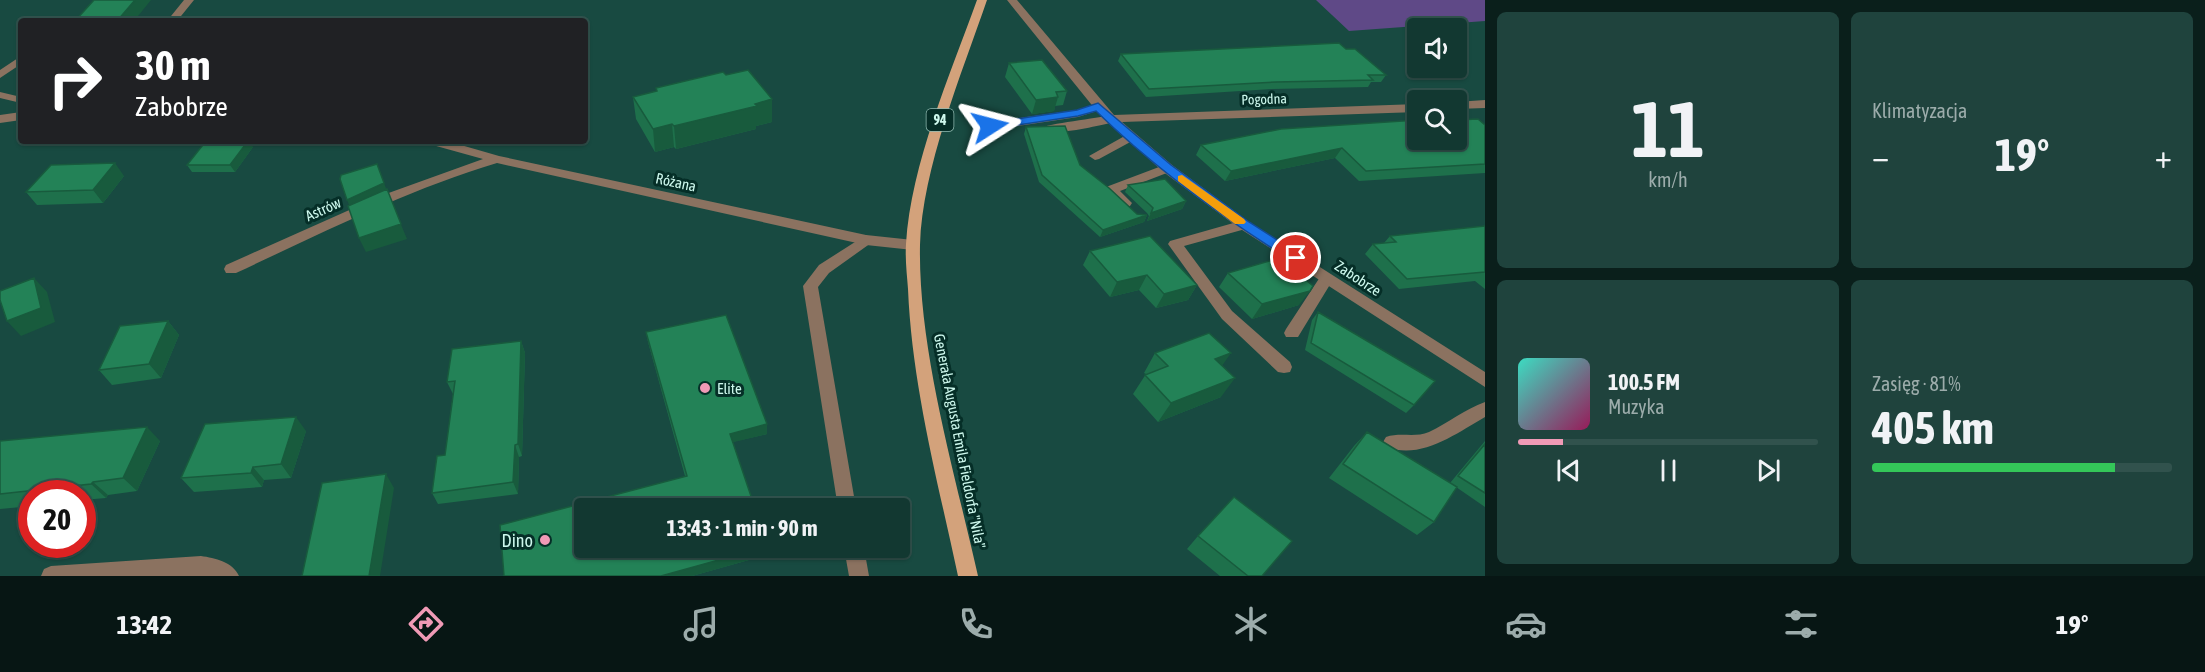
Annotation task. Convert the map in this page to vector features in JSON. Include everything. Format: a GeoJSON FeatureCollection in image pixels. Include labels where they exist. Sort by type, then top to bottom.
{"type":"FeatureCollection","features":[{"type":"Feature","properties":{"kind":"main road","name":"Generała Augusta Emila Fieldorfa \"Nila\""},"geometry":{"type":"LineString","coordinates":[[968,576],[927,386],[917,323],[913,245],[918,204],[936,137],[982,0]]}},
{"type":"Feature","properties":{"kind":"street"},"geometry":{"type":"LineString","coordinates":[[174,18],[189,0]]}},
{"type":"Feature","properties":{"kind":"street","name":"Zabobrze"},"geometry":{"type":"LineString","coordinates":[[1012,0],[1098,106],[1167,168],[1245,225],[1483,376]]}},
{"type":"Feature","properties":{"kind":"street"},"geometry":{"type":"LineString","coordinates":[[0,75],[18,61]]}},
{"type":"Feature","properties":{"kind":"street"},"geometry":{"type":"LineString","coordinates":[[0,95],[18,99]]}},
{"type":"Feature","properties":{"kind":"street"},"geometry":{"type":"LineString","coordinates":[[1467,105],[1485,104]]}},
{"type":"Feature","properties":{"kind":"street"},"geometry":{"type":"LineString","coordinates":[[990,126],[1078,113],[1098,106]]}},
{"type":"Feature","properties":{"kind":"street","name":"Pogodna"},"geometry":{"type":"LineString","coordinates":[[1026,129],[1070,127],[1111,118],[1407,108]]}},
{"type":"Feature","properties":{"kind":"street"},"geometry":{"type":"LineString","coordinates":[[0,119],[18,117]]}},
{"type":"Feature","properties":{"kind":"street"},"geometry":{"type":"LineString","coordinates":[[1095,156],[1130,137]]}},
{"type":"Feature","properties":{"kind":"street","name":"Różana"},"geometry":{"type":"LineString","coordinates":[[444,144],[497,159],[866,240],[913,245]]}},
{"type":"Feature","properties":{"kind":"street","name":"Astrów"},"geometry":{"type":"LineString","coordinates":[[231,268],[388,198],[453,172],[497,159]]}},
{"type":"Feature","properties":{"kind":"street"},"geometry":{"type":"LineString","coordinates":[[1133,210],[1111,190],[1167,168]]}},
{"type":"Feature","properties":{"kind":"street"},"geometry":{"type":"LineString","coordinates":[[1245,225],[1175,244],[1227,315],[1284,367]]}},
{"type":"Feature","properties":{"kind":"street"},"geometry":{"type":"LineString","coordinates":[[845,498],[810,286],[824,269],[866,240]]}},
{"type":"Feature","properties":{"kind":"street"},"geometry":{"type":"LineString","coordinates":[[1292,333],[1327,278]]}},
{"type":"Feature","properties":{"kind":"street"},"geometry":{"type":"LineString","coordinates":[[1392,442],[1416,444],[1433,438],[1485,409]]}},
{"type":"Feature","properties":{"kind":"street"},"geometry":{"type":"LineString","coordinates":[[856,558],[859,576]]}},
{"type":"Feature","properties":{"kind":"street"},"geometry":{"type":"LineString","coordinates":[[51,576],[201,566],[214,567],[229,576]]}},
{"type":"Feature","properties":{"kind":"shaded area"},"geometry":{"type":"Polygon","coordinates":[[[1316,0],[1485,0],[1485,21],[1467,22],[1467,18],[1407,18],[1407,27],[1349,31],[1316,0]]]}},
{"type":"Feature","properties":{"kind":"building"},"geometry":{"type":"Polygon","coordinates":[[[94,0],[135,0],[120,18],[78,18],[94,0]]]}},
{"type":"Feature","properties":{"kind":"building"},"geometry":{"type":"Polygon","coordinates":[[[1339,43],[1346,49],[1355,49],[1386,75],[1368,75],[1373,80],[1276,82],[1149,89],[1121,54],[1339,43]]]}},
{"type":"Feature","properties":{"kind":"building"},"geometry":{"type":"Polygon","coordinates":[[[1042,60],[1067,91],[1056,92],[1058,97],[1036,100],[1009,63],[1042,60]]]}},
{"type":"Feature","properties":{"kind":"building"},"geometry":{"type":"Polygon","coordinates":[[[748,70],[772,99],[755,104],[757,106],[653,129],[633,97],[657,91],[656,88],[723,72],[726,75],[748,70]]]}},
{"type":"Feature","properties":{"kind":"building"},"geometry":{"type":"Polygon","coordinates":[[[1478,119],[1485,125],[1485,164],[1366,171],[1342,148],[1231,171],[1201,145],[1281,129],[1407,121],[1407,150],[1467,150],[1467,120],[1478,119]]]}},
{"type":"Feature","properties":{"kind":"building"},"geometry":{"type":"Polygon","coordinates":[[[1065,126],[1080,165],[1137,214],[1147,215],[1103,230],[1042,175],[1026,127],[1065,126]]]}},
{"type":"Feature","properties":{"kind":"building"},"geometry":{"type":"Polygon","coordinates":[[[204,144],[246,144],[230,165],[187,165],[204,144]]]}},
{"type":"Feature","properties":{"kind":"building"},"geometry":{"type":"Polygon","coordinates":[[[115,163],[93,190],[26,192],[51,165],[115,163]]]}},
{"type":"Feature","properties":{"kind":"building"},"geometry":{"type":"Polygon","coordinates":[[[377,164],[384,183],[347,200],[340,179],[341,175],[377,164]]]}},
{"type":"Feature","properties":{"kind":"building"},"geometry":{"type":"Polygon","coordinates":[[[1165,179],[1186,201],[1151,213],[1153,208],[1128,185],[1165,179]]]}},
{"type":"Feature","properties":{"kind":"building"},"geometry":{"type":"Polygon","coordinates":[[[387,189],[401,224],[359,238],[348,206],[387,189]]]}},
{"type":"Feature","properties":{"kind":"building"},"geometry":{"type":"Polygon","coordinates":[[[1485,226],[1485,272],[1407,279],[1373,244],[1396,242],[1390,236],[1485,226]]]}},
{"type":"Feature","properties":{"kind":"building"},"geometry":{"type":"Polygon","coordinates":[[[1150,236],[1197,285],[1164,294],[1147,275],[1117,282],[1090,251],[1150,236]]]}},
{"type":"Feature","properties":{"kind":"building"},"geometry":{"type":"Polygon","coordinates":[[[1280,258],[1313,286],[1310,291],[1262,304],[1228,273],[1280,258]]]}},
{"type":"Feature","properties":{"kind":"building"},"geometry":{"type":"Polygon","coordinates":[[[34,278],[41,308],[7,321],[0,300],[0,291],[34,278]]]}},
{"type":"Feature","properties":{"kind":"building"},"geometry":{"type":"Polygon","coordinates":[[[1318,312],[1435,381],[1414,405],[1311,343],[1318,312]]]}},
{"type":"Feature","properties":{"kind":"building"},"geometry":{"type":"Polygon","coordinates":[[[726,315],[767,424],[730,434],[752,498],[603,498],[687,476],[646,332],[726,315]]]}},
{"type":"Feature","properties":{"kind":"building"},"geometry":{"type":"Polygon","coordinates":[[[168,321],[149,364],[99,370],[120,326],[168,321]]]}},
{"type":"Feature","properties":{"kind":"building"},"geometry":{"type":"Polygon","coordinates":[[[1209,333],[1231,353],[1215,359],[1235,378],[1171,403],[1145,375],[1168,366],[1155,353],[1209,333]]]}},
{"type":"Feature","properties":{"kind":"building"},"geometry":{"type":"Polygon","coordinates":[[[521,341],[518,444],[515,445],[513,482],[432,493],[437,456],[445,455],[455,381],[447,382],[452,349],[521,341]]]}},
{"type":"Feature","properties":{"kind":"building"},"geometry":{"type":"Polygon","coordinates":[[[296,417],[281,464],[253,467],[251,473],[181,478],[205,424],[296,417]]]}},
{"type":"Feature","properties":{"kind":"building"},"geometry":{"type":"Polygon","coordinates":[[[147,427],[123,478],[96,482],[18,480],[18,492],[0,494],[0,441],[147,427]]]}},
{"type":"Feature","properties":{"kind":"building"},"geometry":{"type":"Polygon","coordinates":[[[1367,432],[1457,487],[1434,522],[1343,464],[1367,432]]]}},
{"type":"Feature","properties":{"kind":"building"},"geometry":{"type":"Polygon","coordinates":[[[1485,444],[1485,493],[1458,476],[1485,444]]]}},
{"type":"Feature","properties":{"kind":"building"},"geometry":{"type":"Polygon","coordinates":[[[386,474],[369,576],[302,576],[322,483],[386,474]]]}},
{"type":"Feature","properties":{"kind":"building"},"geometry":{"type":"Polygon","coordinates":[[[1234,497],[1292,541],[1262,576],[1248,576],[1198,536],[1234,497]]]}},
{"type":"Feature","properties":{"kind":"building"},"geometry":{"type":"Polygon","coordinates":[[[574,506],[574,558],[726,558],[661,576],[504,576],[500,525],[574,506]]]}},
{"type":"Feature","properties":{"kind":"slow traffic"},"geometry":{"type":"LineString","coordinates":[[1182,179],[1240,222]]}},
{"type":"Feature","properties":{"kind":"place","name":"Elite"},"geometry":{"type":"Point","coordinates":[705,388]}},
{"type":"Feature","properties":{"kind":"place","name":"Dino"},"geometry":{"type":"Point","coordinates":[545,540]}},
{"type":"Feature","properties":{"kind":"route"},"geometry":{"type":"LineString","coordinates":[[990,126],[1078,113],[1098,106],[1167,168],[1245,225],[1296,258]]}}]}
